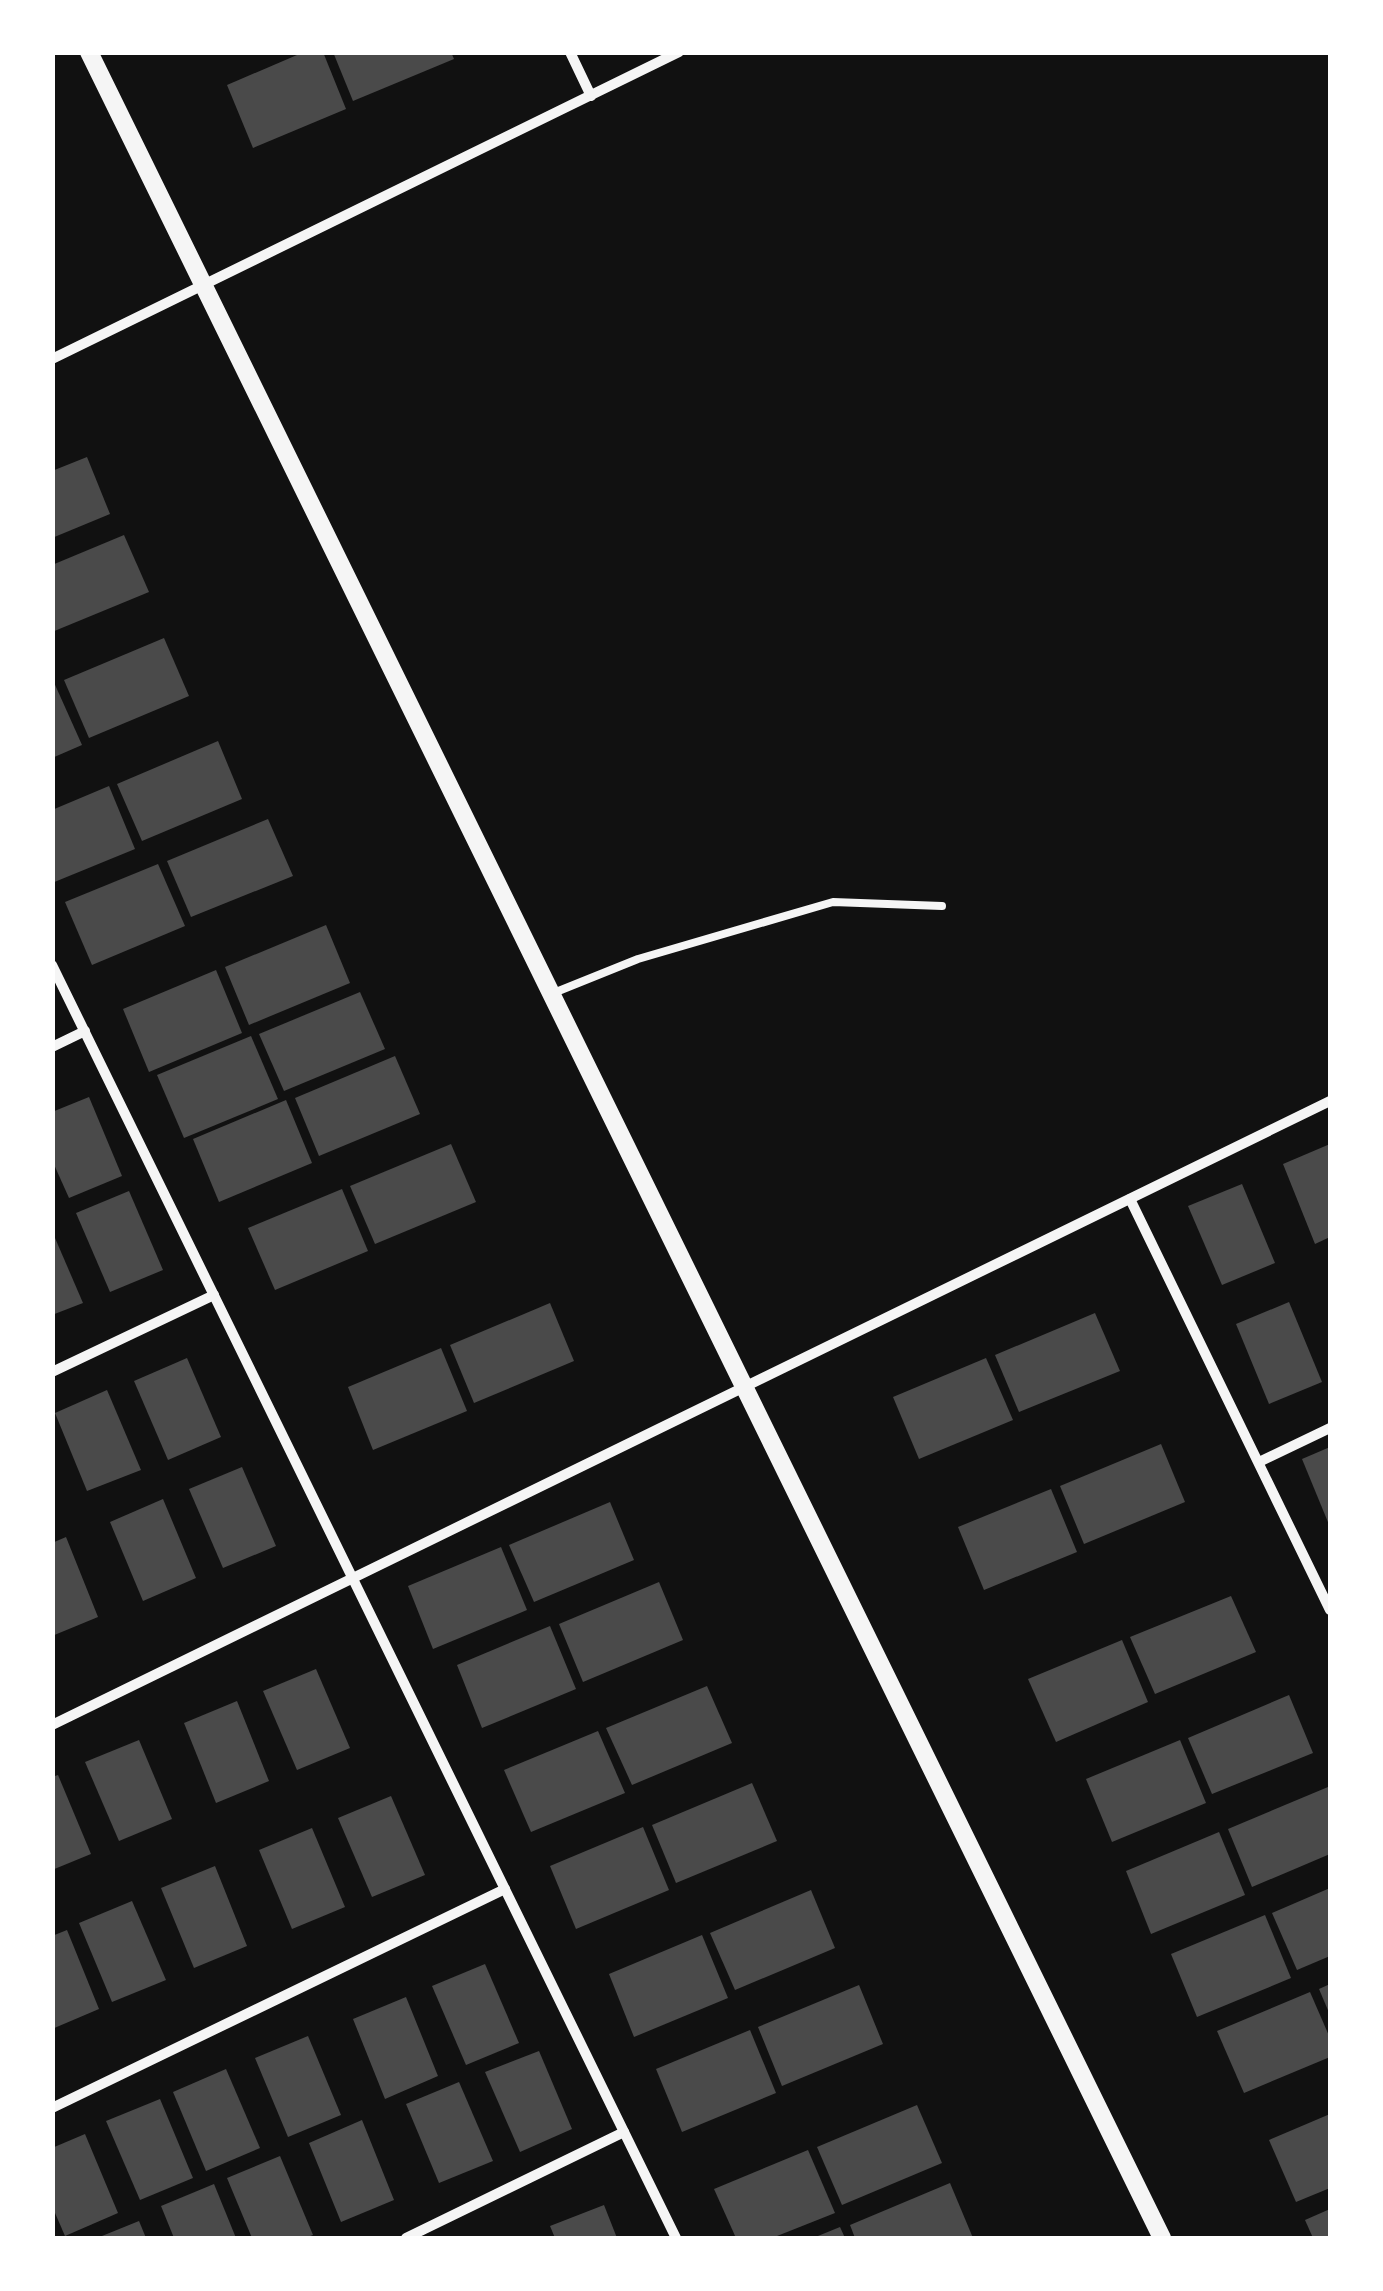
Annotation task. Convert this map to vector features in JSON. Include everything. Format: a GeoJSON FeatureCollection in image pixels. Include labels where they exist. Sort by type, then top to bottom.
{"type":"FeatureCollection","features":[{"type":"Feature","properties":{"kind":"street"},"geometry":{"type":"LineString","coordinates":[[89,52],[1162,2238]]}},
{"type":"Feature","properties":{"kind":"street"},"geometry":{"type":"LineString","coordinates":[[570,52],[591,96]]}},
{"type":"Feature","properties":{"kind":"street"},"geometry":{"type":"LineString","coordinates":[[52,359],[679,52]]}},
{"type":"Feature","properties":{"kind":"street"},"geometry":{"type":"LineString","coordinates":[[52,964],[676,2238]]}},
{"type":"Feature","properties":{"kind":"street"},"geometry":{"type":"LineString","coordinates":[[52,1047],[85,1031]]}},
{"type":"Feature","properties":{"kind":"street"},"geometry":{"type":"LineString","coordinates":[[52,1726],[1330,1101]]}},
{"type":"Feature","properties":{"kind":"street"},"geometry":{"type":"LineString","coordinates":[[1130,1199],[1330,1610]]}},
{"type":"Feature","properties":{"kind":"street"},"geometry":{"type":"LineString","coordinates":[[52,1372],[214,1295]]}},
{"type":"Feature","properties":{"kind":"street"},"geometry":{"type":"LineString","coordinates":[[1259,1462],[1330,1428]]}},
{"type":"Feature","properties":{"kind":"street"},"geometry":{"type":"LineString","coordinates":[[52,2108],[504,1889]]}},
{"type":"Feature","properties":{"kind":"street"},"geometry":{"type":"LineString","coordinates":[[406,2238],[624,2132]]}},
{"type":"Feature","properties":{"kind":"lane"},"geometry":{"type":"LineString","coordinates":[[551,994],[638,959],[833,902],[942,906]]}},
{"type":"Feature","properties":{"kind":"building"},"geometry":{"type":"Polygon","coordinates":[[[304,52],[323,52],[346,109],[253,148],[227,85],[304,52]]]}},
{"type":"Feature","properties":{"kind":"building"},"geometry":{"type":"Polygon","coordinates":[[[333,52],[451,52],[454,59],[353,101],[333,52]]]}},
{"type":"Feature","properties":{"kind":"building"},"geometry":{"type":"Polygon","coordinates":[[[87,457],[110,514],[52,538],[52,471],[87,457]]]}},
{"type":"Feature","properties":{"kind":"building"},"geometry":{"type":"Polygon","coordinates":[[[124,535],[149,592],[52,632],[52,565],[124,535]]]}},
{"type":"Feature","properties":{"kind":"building"},"geometry":{"type":"Polygon","coordinates":[[[164,638],[189,696],[89,738],[64,680],[164,638]]]}},
{"type":"Feature","properties":{"kind":"building"},"geometry":{"type":"Polygon","coordinates":[[[52,678],[82,745],[52,758],[52,678]]]}},
{"type":"Feature","properties":{"kind":"building"},"geometry":{"type":"Polygon","coordinates":[[[218,741],[242,799],[142,841],[117,784],[218,741]]]}},
{"type":"Feature","properties":{"kind":"building"},"geometry":{"type":"Polygon","coordinates":[[[109,786],[135,849],[52,883],[52,810],[109,786]]]}},
{"type":"Feature","properties":{"kind":"building"},"geometry":{"type":"Polygon","coordinates":[[[268,819],[293,876],[191,917],[167,861],[268,819]]]}},
{"type":"Feature","properties":{"kind":"building"},"geometry":{"type":"Polygon","coordinates":[[[158,864],[185,926],[92,965],[65,902],[158,864]]]}},
{"type":"Feature","properties":{"kind":"building"},"geometry":{"type":"Polygon","coordinates":[[[326,925],[350,983],[249,1025],[225,967],[326,925]]]}},
{"type":"Feature","properties":{"kind":"building"},"geometry":{"type":"Polygon","coordinates":[[[216,970],[242,1033],[149,1072],[123,1009],[216,970]]]}},
{"type":"Feature","properties":{"kind":"building"},"geometry":{"type":"Polygon","coordinates":[[[360,992],[385,1049],[284,1091],[259,1034],[360,992]]]}},
{"type":"Feature","properties":{"kind":"building"},"geometry":{"type":"Polygon","coordinates":[[[251,1036],[278,1099],[184,1138],[157,1075],[251,1036]]]}},
{"type":"Feature","properties":{"kind":"building"},"geometry":{"type":"Polygon","coordinates":[[[395,1056],[420,1114],[319,1156],[295,1098],[395,1056]]]}},
{"type":"Feature","properties":{"kind":"building"},"geometry":{"type":"Polygon","coordinates":[[[89,1097],[122,1176],[69,1198],[52,1160],[52,1112],[89,1097]]]}},
{"type":"Feature","properties":{"kind":"building"},"geometry":{"type":"Polygon","coordinates":[[[286,1100],[312,1163],[219,1202],[193,1139],[286,1100]]]}},
{"type":"Feature","properties":{"kind":"building"},"geometry":{"type":"Polygon","coordinates":[[[451,1144],[476,1202],[375,1244],[350,1186],[451,1144]]]}},
{"type":"Feature","properties":{"kind":"building"},"geometry":{"type":"Polygon","coordinates":[[[1330,1144],[1330,1237],[1315,1244],[1283,1164],[1330,1144]]]}},
{"type":"Feature","properties":{"kind":"building"},"geometry":{"type":"Polygon","coordinates":[[[1242,1184],[1275,1263],[1222,1285],[1188,1206],[1242,1184]]]}},
{"type":"Feature","properties":{"kind":"building"},"geometry":{"type":"Polygon","coordinates":[[[342,1189],[368,1251],[275,1290],[248,1228],[342,1189]]]}},
{"type":"Feature","properties":{"kind":"building"},"geometry":{"type":"Polygon","coordinates":[[[129,1191],[163,1270],[110,1292],[76,1213],[129,1191]]]}},
{"type":"Feature","properties":{"kind":"building"},"geometry":{"type":"Polygon","coordinates":[[[52,1231],[83,1303],[52,1315],[52,1231]]]}},
{"type":"Feature","properties":{"kind":"building"},"geometry":{"type":"Polygon","coordinates":[[[1289,1302],[1322,1382],[1269,1404],[1236,1324],[1289,1302]]]}},
{"type":"Feature","properties":{"kind":"building"},"geometry":{"type":"Polygon","coordinates":[[[550,1303],[574,1361],[474,1403],[450,1345],[550,1303]]]}},
{"type":"Feature","properties":{"kind":"building"},"geometry":{"type":"Polygon","coordinates":[[[1095,1313],[1120,1371],[1019,1412],[995,1355],[1095,1313]]]}},
{"type":"Feature","properties":{"kind":"building"},"geometry":{"type":"Polygon","coordinates":[[[441,1348],[467,1411],[373,1450],[348,1387],[441,1348]]]}},
{"type":"Feature","properties":{"kind":"building"},"geometry":{"type":"Polygon","coordinates":[[[187,1358],[221,1437],[168,1460],[134,1381],[187,1358]]]}},
{"type":"Feature","properties":{"kind":"building"},"geometry":{"type":"Polygon","coordinates":[[[986,1358],[1013,1420],[919,1459],[893,1397],[986,1358]]]}},
{"type":"Feature","properties":{"kind":"building"},"geometry":{"type":"Polygon","coordinates":[[[107,1390],[141,1470],[87,1491],[55,1413],[107,1390]]]}},
{"type":"Feature","properties":{"kind":"building"},"geometry":{"type":"Polygon","coordinates":[[[1161,1444],[1185,1502],[1084,1544],[1060,1486],[1161,1444]]]}},
{"type":"Feature","properties":{"kind":"building"},"geometry":{"type":"Polygon","coordinates":[[[1330,1447],[1330,1527],[1302,1459],[1330,1447]]]}},
{"type":"Feature","properties":{"kind":"building"},"geometry":{"type":"Polygon","coordinates":[[[242,1467],[276,1546],[223,1568],[189,1489],[242,1467]]]}},
{"type":"Feature","properties":{"kind":"building"},"geometry":{"type":"Polygon","coordinates":[[[1051,1489],[1077,1552],[984,1590],[958,1527],[1051,1489]]]}},
{"type":"Feature","properties":{"kind":"building"},"geometry":{"type":"Polygon","coordinates":[[[163,1499],[196,1578],[143,1601],[110,1522],[163,1499]]]}},
{"type":"Feature","properties":{"kind":"building"},"geometry":{"type":"Polygon","coordinates":[[[610,1502],[634,1560],[534,1602],[509,1545],[610,1502]]]}},
{"type":"Feature","properties":{"kind":"building"},"geometry":{"type":"Polygon","coordinates":[[[66,1537],[98,1617],[52,1636],[52,1543],[66,1537]]]}},
{"type":"Feature","properties":{"kind":"building"},"geometry":{"type":"Polygon","coordinates":[[[501,1547],[527,1610],[433,1649],[408,1586],[501,1547]]]}},
{"type":"Feature","properties":{"kind":"building"},"geometry":{"type":"Polygon","coordinates":[[[659,1582],[683,1640],[583,1682],[559,1624],[659,1582]]]}},
{"type":"Feature","properties":{"kind":"building"},"geometry":{"type":"Polygon","coordinates":[[[1231,1596],[1256,1652],[1155,1694],[1130,1637],[1231,1596]]]}},
{"type":"Feature","properties":{"kind":"building"},"geometry":{"type":"Polygon","coordinates":[[[550,1626],[576,1689],[482,1728],[457,1665],[550,1626]]]}},
{"type":"Feature","properties":{"kind":"building"},"geometry":{"type":"Polygon","coordinates":[[[1122,1640],[1148,1702],[1056,1742],[1028,1679],[1122,1640]]]}},
{"type":"Feature","properties":{"kind":"building"},"geometry":{"type":"Polygon","coordinates":[[[316,1669],[350,1748],[297,1770],[263,1691],[316,1669]]]}},
{"type":"Feature","properties":{"kind":"building"},"geometry":{"type":"Polygon","coordinates":[[[707,1686],[732,1743],[632,1785],[606,1728],[707,1686]]]}},
{"type":"Feature","properties":{"kind":"building"},"geometry":{"type":"Polygon","coordinates":[[[1289,1695],[1313,1753],[1212,1794],[1188,1738],[1289,1695]]]}},
{"type":"Feature","properties":{"kind":"building"},"geometry":{"type":"Polygon","coordinates":[[[237,1701],[269,1781],[216,1803],[184,1723],[237,1701]]]}},
{"type":"Feature","properties":{"kind":"building"},"geometry":{"type":"Polygon","coordinates":[[[598,1731],[625,1793],[531,1832],[504,1770],[598,1731]]]}},
{"type":"Feature","properties":{"kind":"building"},"geometry":{"type":"Polygon","coordinates":[[[139,1740],[172,1819],[119,1841],[85,1762],[139,1740]]]}},
{"type":"Feature","properties":{"kind":"building"},"geometry":{"type":"Polygon","coordinates":[[[1180,1740],[1206,1803],[1112,1842],[1086,1779],[1180,1740]]]}},
{"type":"Feature","properties":{"kind":"building"},"geometry":{"type":"Polygon","coordinates":[[[58,1775],[91,1854],[52,1870],[52,1777],[58,1775]]]}},
{"type":"Feature","properties":{"kind":"building"},"geometry":{"type":"Polygon","coordinates":[[[752,1783],[777,1841],[676,1883],[652,1825],[752,1783]]]}},
{"type":"Feature","properties":{"kind":"building"},"geometry":{"type":"Polygon","coordinates":[[[1328,1787],[1330,1854],[1252,1887],[1228,1829],[1328,1787]]]}},
{"type":"Feature","properties":{"kind":"building"},"geometry":{"type":"Polygon","coordinates":[[[391,1796],[425,1875],[372,1897],[338,1818],[391,1796]]]}},
{"type":"Feature","properties":{"kind":"building"},"geometry":{"type":"Polygon","coordinates":[[[643,1827],[669,1890],[576,1929],[550,1866],[643,1827]]]}},
{"type":"Feature","properties":{"kind":"building"},"geometry":{"type":"Polygon","coordinates":[[[312,1828],[345,1907],[292,1929],[259,1850],[312,1828]]]}},
{"type":"Feature","properties":{"kind":"building"},"geometry":{"type":"Polygon","coordinates":[[[1219,1832],[1245,1895],[1151,1934],[1126,1871],[1219,1832]]]}},
{"type":"Feature","properties":{"kind":"building"},"geometry":{"type":"Polygon","coordinates":[[[215,1866],[247,1946],[194,1968],[161,1888],[215,1866]]]}},
{"type":"Feature","properties":{"kind":"building"},"geometry":{"type":"Polygon","coordinates":[[[1330,1888],[1330,1956],[1297,1970],[1272,1913],[1330,1888]]]}},
{"type":"Feature","properties":{"kind":"building"},"geometry":{"type":"Polygon","coordinates":[[[811,1890],[835,1948],[735,1990],[710,1933],[811,1890]]]}},
{"type":"Feature","properties":{"kind":"building"},"geometry":{"type":"Polygon","coordinates":[[[132,1901],[166,1980],[112,2002],[79,1923],[132,1901]]]}},
{"type":"Feature","properties":{"kind":"building"},"geometry":{"type":"Polygon","coordinates":[[[1265,1915],[1291,1978],[1197,2017],[1171,1954],[1265,1915]]]}},
{"type":"Feature","properties":{"kind":"building"},"geometry":{"type":"Polygon","coordinates":[[[67,1930],[99,2009],[52,2029],[52,1936],[67,1930]]]}},
{"type":"Feature","properties":{"kind":"building"},"geometry":{"type":"Polygon","coordinates":[[[702,1935],[728,1998],[634,2037],[609,1974],[702,1935]]]}},
{"type":"Feature","properties":{"kind":"building"},"geometry":{"type":"Polygon","coordinates":[[[485,1964],[519,2043],[466,2065],[432,1986],[485,1964]]]}},
{"type":"Feature","properties":{"kind":"building"},"geometry":{"type":"Polygon","coordinates":[[[1330,1984],[1330,2015],[1319,1989],[1330,1984]]]}},
{"type":"Feature","properties":{"kind":"building"},"geometry":{"type":"Polygon","coordinates":[[[859,1985],[883,2044],[782,2086],[758,2027],[859,1985]]]}},
{"type":"Feature","properties":{"kind":"building"},"geometry":{"type":"Polygon","coordinates":[[[1310,1992],[1330,2038],[1330,2057],[1244,2093],[1217,2031],[1310,1992]]]}},
{"type":"Feature","properties":{"kind":"building"},"geometry":{"type":"Polygon","coordinates":[[[406,1997],[438,2076],[385,2099],[353,2019],[406,1997]]]}},
{"type":"Feature","properties":{"kind":"building"},"geometry":{"type":"Polygon","coordinates":[[[750,2030],[776,2093],[682,2132],[656,2069],[750,2030]]]}},
{"type":"Feature","properties":{"kind":"building"},"geometry":{"type":"Polygon","coordinates":[[[308,2036],[341,2115],[288,2137],[255,2058],[308,2036]]]}},
{"type":"Feature","properties":{"kind":"building"},"geometry":{"type":"Polygon","coordinates":[[[539,2051],[572,2129],[520,2152],[485,2072],[539,2051]]]}},
{"type":"Feature","properties":{"kind":"building"},"geometry":{"type":"Polygon","coordinates":[[[226,2069],[260,2148],[206,2171],[173,2092],[226,2069]]]}},
{"type":"Feature","properties":{"kind":"building"},"geometry":{"type":"Polygon","coordinates":[[[459,2082],[493,2161],[439,2183],[406,2104],[459,2082]]]}},
{"type":"Feature","properties":{"kind":"building"},"geometry":{"type":"Polygon","coordinates":[[[160,2099],[193,2178],[140,2200],[106,2121],[160,2099]]]}},
{"type":"Feature","properties":{"kind":"building"},"geometry":{"type":"Polygon","coordinates":[[[917,2105],[942,2163],[842,2205],[817,2147],[917,2105]]]}},
{"type":"Feature","properties":{"kind":"building"},"geometry":{"type":"Polygon","coordinates":[[[1330,2114],[1330,2188],[1296,2202],[1269,2140],[1330,2114]]]}},
{"type":"Feature","properties":{"kind":"building"},"geometry":{"type":"Polygon","coordinates":[[[362,2120],[394,2200],[341,2222],[309,2143],[362,2120]]]}},
{"type":"Feature","properties":{"kind":"building"},"geometry":{"type":"Polygon","coordinates":[[[85,2134],[118,2213],[65,2236],[52,2206],[52,2148],[85,2134]]]}},
{"type":"Feature","properties":{"kind":"building"},"geometry":{"type":"Polygon","coordinates":[[[808,2150],[835,2213],[772,2238],[736,2238],[714,2189],[808,2150]]]}},
{"type":"Feature","properties":{"kind":"building"},"geometry":{"type":"Polygon","coordinates":[[[280,2156],[313,2235],[252,2238],[227,2178],[280,2156]]]}},
{"type":"Feature","properties":{"kind":"building"},"geometry":{"type":"Polygon","coordinates":[[[950,2183],[973,2238],[855,2238],[850,2225],[950,2183]]]}},
{"type":"Feature","properties":{"kind":"building"},"geometry":{"type":"Polygon","coordinates":[[[214,2184],[236,2238],[174,2238],[161,2206],[214,2184]]]}},
{"type":"Feature","properties":{"kind":"building"},"geometry":{"type":"Polygon","coordinates":[[[604,2205],[617,2238],[555,2238],[550,2226],[604,2205]]]}},
{"type":"Feature","properties":{"kind":"building"},"geometry":{"type":"Polygon","coordinates":[[[1330,2209],[1330,2238],[1313,2238],[1305,2220],[1330,2209]]]}},
{"type":"Feature","properties":{"kind":"building"},"geometry":{"type":"Polygon","coordinates":[[[139,2221],[146,2238],[97,2238],[139,2221]]]}},
{"type":"Feature","properties":{"kind":"building"},"geometry":{"type":"Polygon","coordinates":[[[840,2227],[845,2238],[813,2238],[840,2227]]]}}]}
